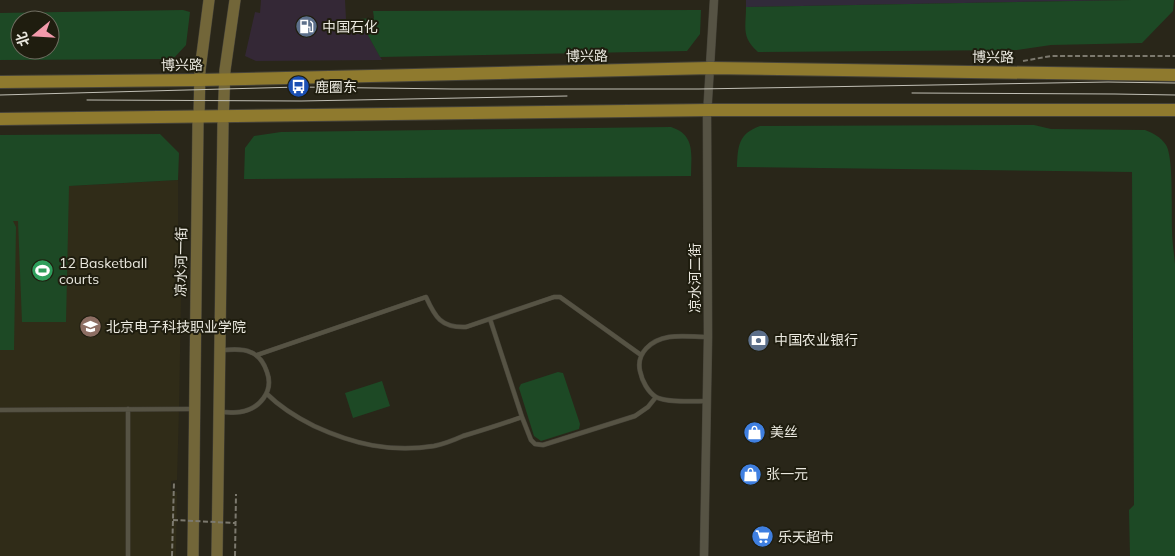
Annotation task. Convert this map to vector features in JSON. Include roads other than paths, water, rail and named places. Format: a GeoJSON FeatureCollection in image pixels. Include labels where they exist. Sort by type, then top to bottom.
{"type":"FeatureCollection","features":[{"type":"Feature","properties":{"kind":"main road","name":"凉水河一街"},"geometry":{"type":"LineString","coordinates":[[193,556],[198,123],[200,70],[209,0]]}},
{"type":"Feature","properties":{"kind":"main road"},"geometry":{"type":"LineString","coordinates":[[217,556],[223,117],[225,79],[235,0]]}},
{"type":"Feature","properties":{"kind":"main road","name":"博兴路"},"geometry":{"type":"LineString","coordinates":[[0,82],[200,80],[710,68],[1175,75]]}},
{"type":"Feature","properties":{"kind":"main road"},"geometry":{"type":"LineString","coordinates":[[0,119],[708,110],[1175,110]]}},
{"type":"Feature","properties":{"kind":"street","name":"凉水河二街"},"geometry":{"type":"LineString","coordinates":[[704,556],[708,337],[708,110],[714,0]]}},
{"type":"Feature","properties":{"kind":"lane"},"geometry":{"type":"LineString","coordinates":[[257,355],[426,297],[433,313],[440,321],[449,325],[466,327],[554,297],[560,297],[641,355]]}},
{"type":"Feature","properties":{"kind":"lane"},"geometry":{"type":"LineString","coordinates":[[490,319],[522,417],[531,440],[535,444],[543,445],[635,416],[648,407],[656,397]]}},
{"type":"Feature","properties":{"kind":"lane"},"geometry":{"type":"LineString","coordinates":[[707,401],[667,400],[656,397],[641,378],[639,367],[641,355],[657,341],[668,337],[708,337]]}},
{"type":"Feature","properties":{"kind":"lane"},"geometry":{"type":"LineString","coordinates":[[218,412],[241,412],[257,404],[267,394],[270,384],[265,365],[257,355],[248,351],[219,350]]}},
{"type":"Feature","properties":{"kind":"lane"},"geometry":{"type":"LineString","coordinates":[[267,394],[277,404],[296,417],[319,428],[362,444],[386,448],[434,446],[522,417]]}},
{"type":"Feature","properties":{"kind":"lane"},"geometry":{"type":"LineString","coordinates":[[0,410],[194,409]]}},
{"type":"Feature","properties":{"kind":"lane"},"geometry":{"type":"LineString","coordinates":[[128,410],[128,556]]}},
{"type":"Feature","properties":{"kind":"tram line"},"geometry":{"type":"LineString","coordinates":[[0,95],[299,87],[699,89],[1108,82],[1175,83]]}},
{"type":"Feature","properties":{"kind":"tram line"},"geometry":{"type":"LineString","coordinates":[[912,93],[1175,95]]}},
{"type":"Feature","properties":{"kind":"tram line"},"geometry":{"type":"LineString","coordinates":[[87,100],[301,101],[567,96]]}},
{"type":"Feature","properties":{"kind":"place","name":"中国石化"},"geometry":{"type":"Point","coordinates":[306,27]}},
{"type":"Feature","properties":{"kind":"place","name":"鹿圈东"},"geometry":{"type":"Point","coordinates":[299,87]}},
{"type":"Feature","properties":{"kind":"place","name":"12 Basketball courts"},"geometry":{"type":"Point","coordinates":[43,271]}},
{"type":"Feature","properties":{"kind":"place","name":"北京电子科技职业学院"},"geometry":{"type":"Point","coordinates":[90,327]}},
{"type":"Feature","properties":{"kind":"place","name":"中国农业银行"},"geometry":{"type":"Point","coordinates":[758,340]}},
{"type":"Feature","properties":{"kind":"place","name":"美丝"},"geometry":{"type":"Point","coordinates":[754,432]}},
{"type":"Feature","properties":{"kind":"place","name":"张一元"},"geometry":{"type":"Point","coordinates":[750,474]}},
{"type":"Feature","properties":{"kind":"place","name":"乐天超市"},"geometry":{"type":"Point","coordinates":[762,537]}}]}
